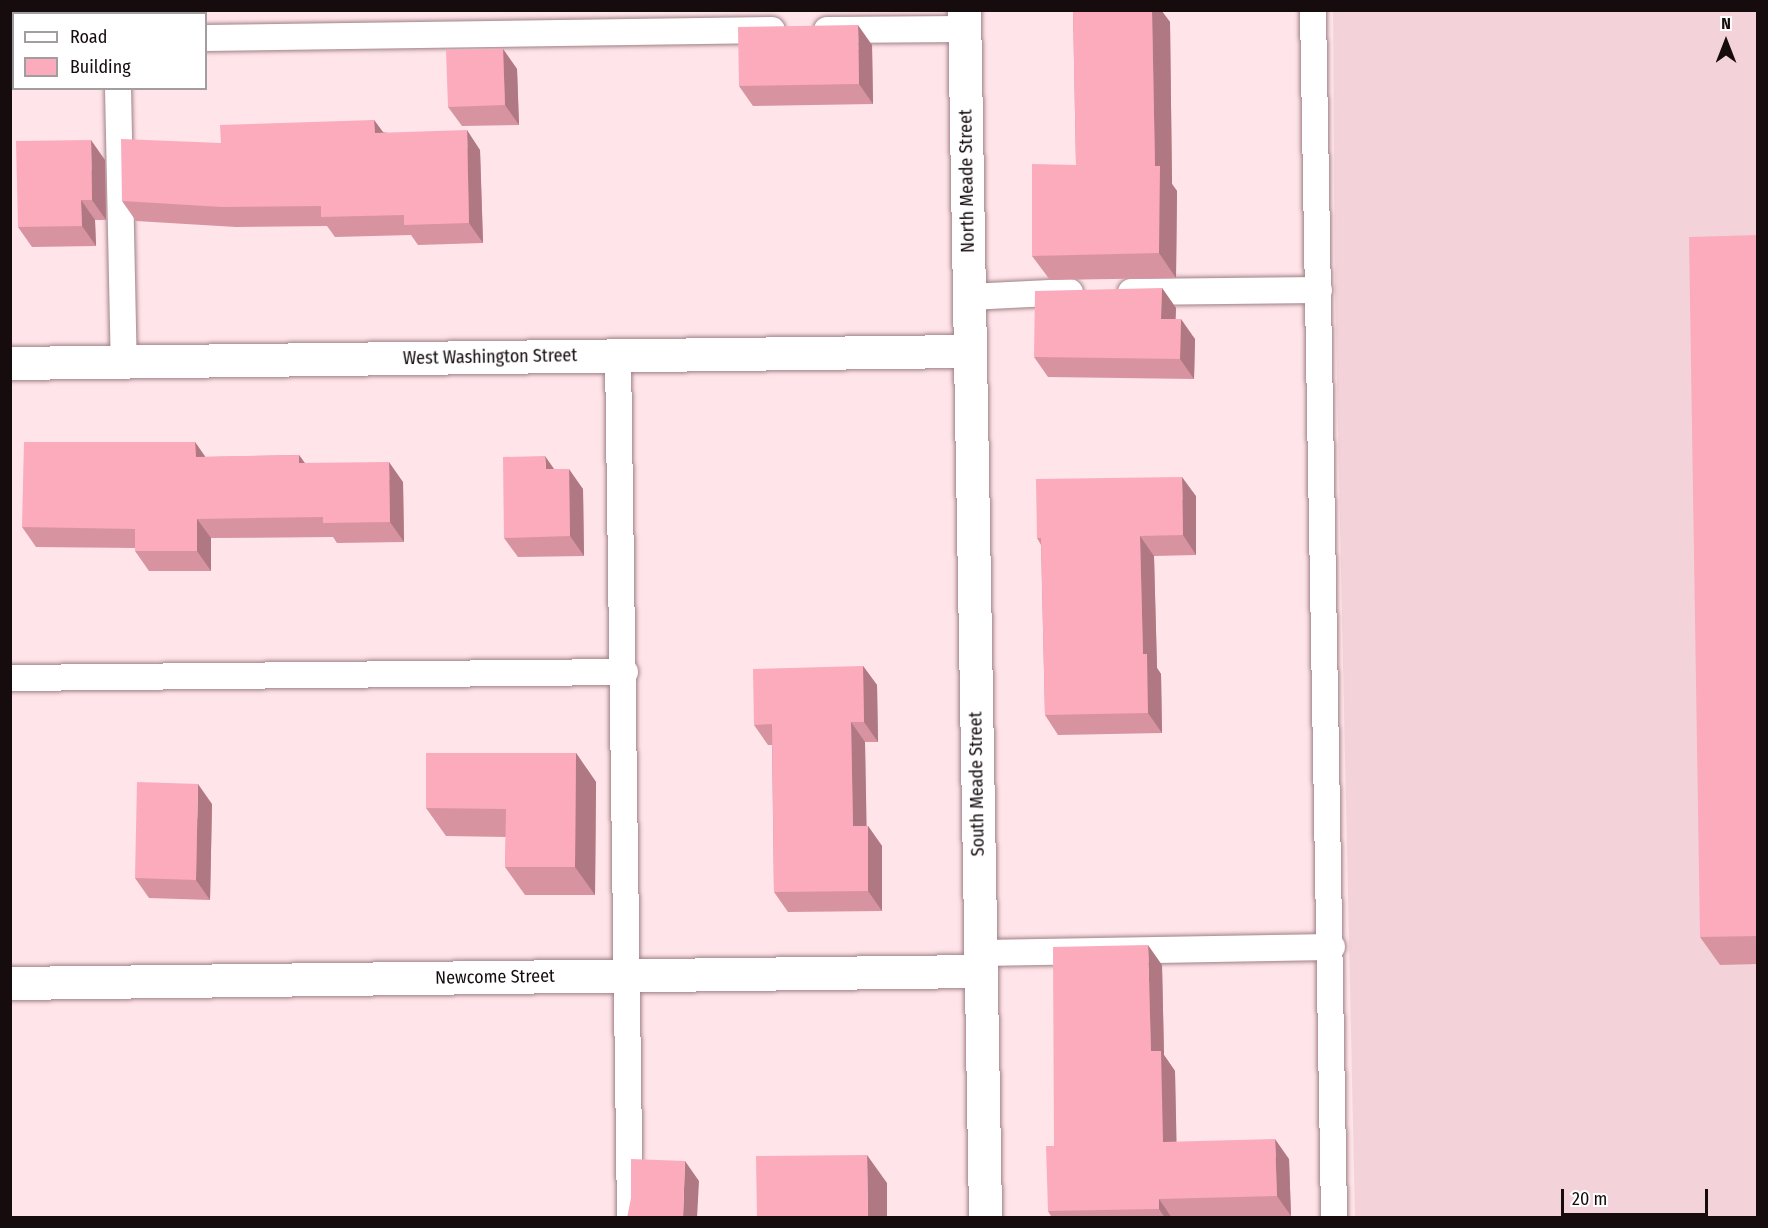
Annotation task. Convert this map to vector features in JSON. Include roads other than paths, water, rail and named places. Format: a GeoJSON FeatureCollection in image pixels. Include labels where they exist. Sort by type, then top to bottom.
{"type":"FeatureCollection","features":[{"type":"Feature","properties":{"kind":"street","name":"North Meade Street"},"geometry":{"type":"LineString","coordinates":[[964,20],[969,351]]}},
{"type":"Feature","properties":{"kind":"street","name":"West Washington Street"},"geometry":{"type":"LineString","coordinates":[[10,363],[969,351]]}},
{"type":"Feature","properties":{"kind":"street","name":"South Meade Street"},"geometry":{"type":"LineString","coordinates":[[969,351],[985,1218]]}},
{"type":"Feature","properties":{"kind":"street","name":"Newcome Street"},"geometry":{"type":"LineString","coordinates":[[10,983],[626,975],[980,962]]}},
{"type":"Feature","properties":{"kind":"lane"},"geometry":{"type":"LineString","coordinates":[[1313,10],[1332,947],[1334,1218]]}},
{"type":"Feature","properties":{"kind":"lane"},"geometry":{"type":"LineString","coordinates":[[207,38],[800,30],[964,20]]}},
{"type":"Feature","properties":{"kind":"lane"},"geometry":{"type":"LineString","coordinates":[[118,90],[124,363]]}},
{"type":"Feature","properties":{"kind":"lane"},"geometry":{"type":"LineString","coordinates":[[969,297],[1105,292],[1319,290]]}},
{"type":"Feature","properties":{"kind":"lane"},"geometry":{"type":"LineString","coordinates":[[618,355],[625,672],[630,1218]]}},
{"type":"Feature","properties":{"kind":"lane"},"geometry":{"type":"LineString","coordinates":[[10,678],[625,672]]}},
{"type":"Feature","properties":{"kind":"lane"},"geometry":{"type":"LineString","coordinates":[[980,962],[1332,947]]}}]}
